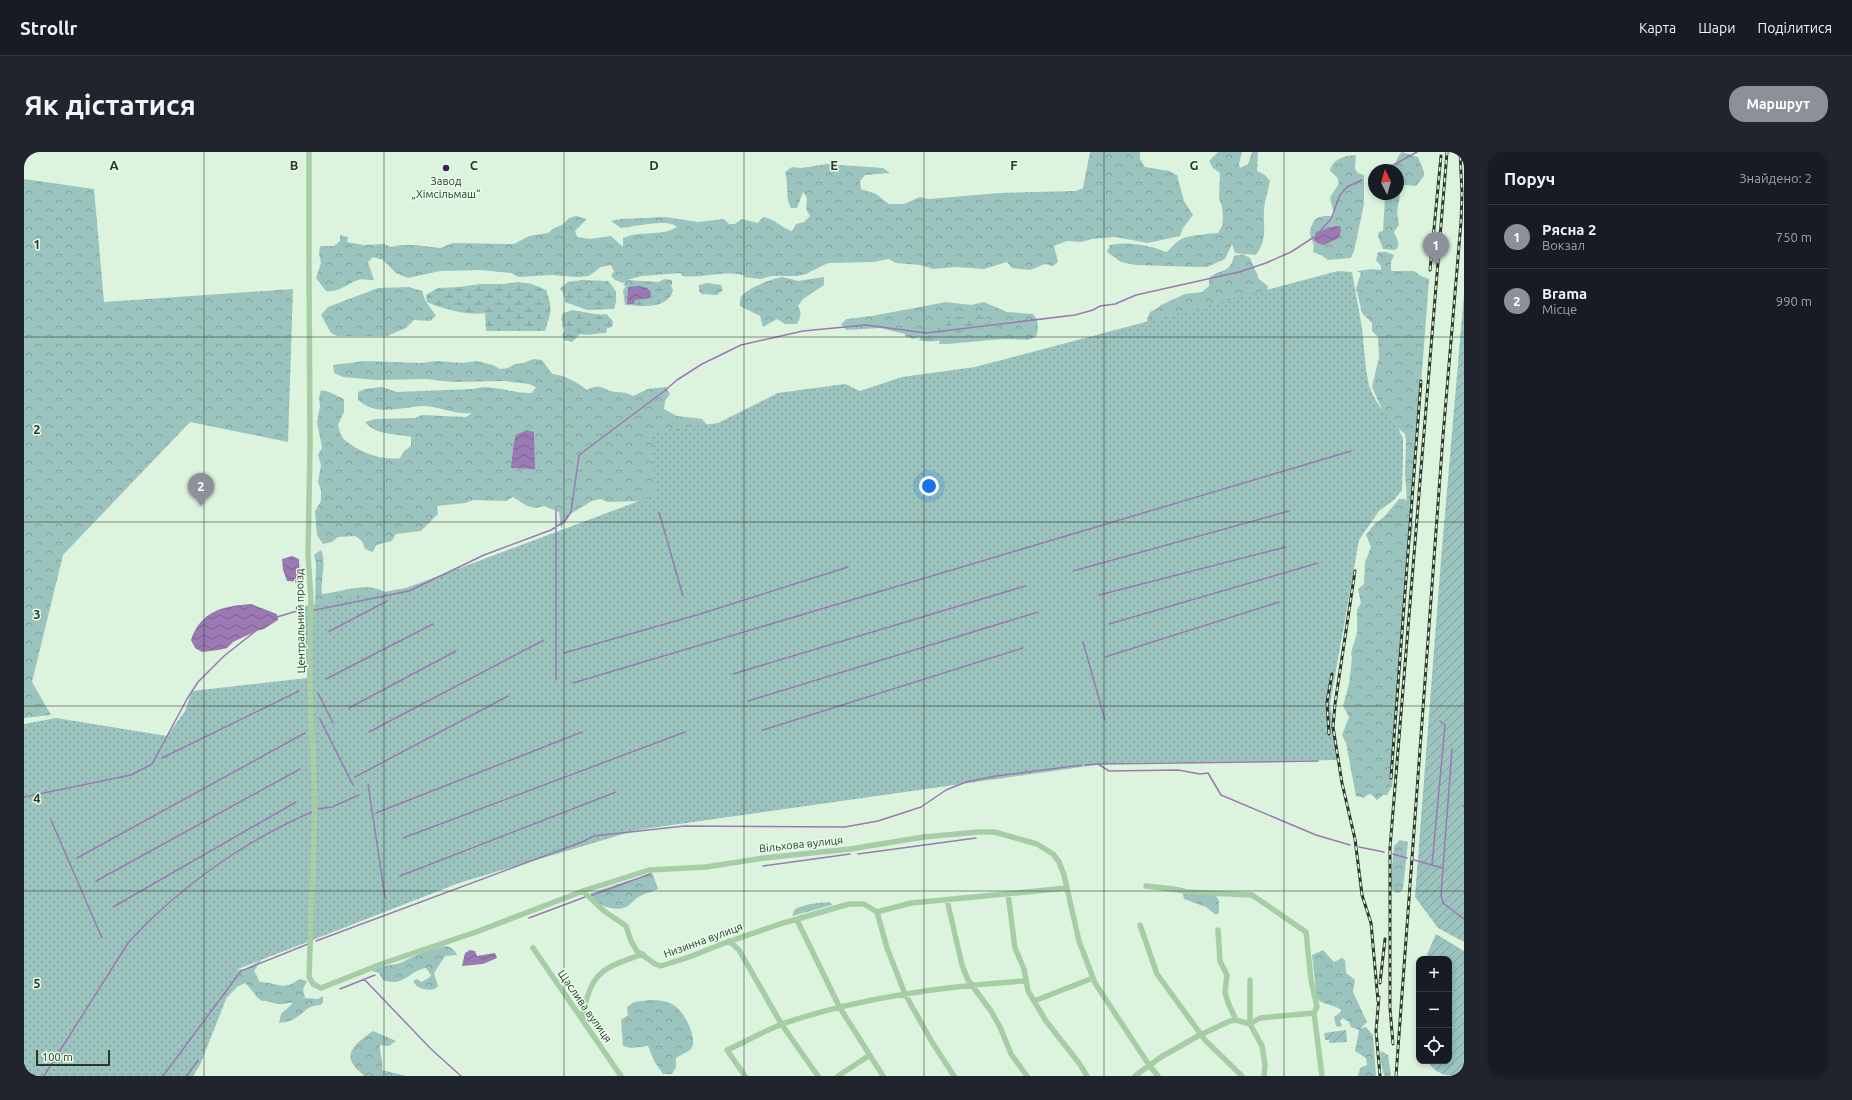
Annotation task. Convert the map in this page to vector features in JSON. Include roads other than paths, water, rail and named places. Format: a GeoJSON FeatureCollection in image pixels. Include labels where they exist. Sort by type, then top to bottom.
{"type":"FeatureCollection","features":[{"type":"Feature","properties":{"kind":"street","name":"Центральний проїзд"},"geometry":{"type":"LineString","coordinates":[[309,152],[310,462],[308,556],[311,600],[310,686],[315,805],[309,977]]}},
{"type":"Feature","properties":{"kind":"street","name":"Вільхова вулиця"},"geometry":{"type":"LineString","coordinates":[[309,977],[313,984],[321,988],[384,963],[476,932],[583,891],[649,870],[706,867],[764,858],[850,849],[924,837],[994,832],[1029,841],[1053,854],[1059,862],[1079,941],[1093,978],[1149,1065],[1158,1076]]}},
{"type":"Feature","properties":{"kind":"street"},"geometry":{"type":"LineString","coordinates":[[1146,886],[1169,890],[1178,889],[1187,892],[1252,895],[1306,932],[1317,1007],[1314,1013],[1322,1076]]}},
{"type":"Feature","properties":{"kind":"street"},"geometry":{"type":"LineString","coordinates":[[954,1076],[932,1042],[905,994],[887,948],[877,912],[900,905],[1066,888]]}},
{"type":"Feature","properties":{"kind":"street","name":"Низинна вулиця"},"geometry":{"type":"LineString","coordinates":[[583,891],[604,911],[626,926],[631,941],[637,950],[655,964],[661,966],[780,924],[849,904],[859,902],[874,908],[877,912]]}},
{"type":"Feature","properties":{"kind":"street"},"geometry":{"type":"LineString","coordinates":[[1008,894],[1015,948],[1024,969],[1028,991],[1046,1022],[1079,1063],[1086,1076]]}},
{"type":"Feature","properties":{"kind":"street"},"geometry":{"type":"LineString","coordinates":[[947,900],[962,965],[971,985],[991,1011],[1000,1027],[1011,1054],[1027,1076]]}},
{"type":"Feature","properties":{"kind":"street"},"geometry":{"type":"LineString","coordinates":[[797,920],[840,1008],[884,1076]]}},
{"type":"Feature","properties":{"kind":"street"},"geometry":{"type":"LineString","coordinates":[[1140,926],[1158,974],[1186,1016],[1202,1035],[1242,1076]]}},
{"type":"Feature","properties":{"kind":"street"},"geometry":{"type":"LineString","coordinates":[[1218,930],[1220,961],[1227,975],[1226,993],[1229,1005],[1236,1020]]}},
{"type":"Feature","properties":{"kind":"street"},"geometry":{"type":"LineString","coordinates":[[730,941],[739,950],[782,1025],[818,1076]]}},
{"type":"Feature","properties":{"kind":"street","name":"Щаслива вулиця"},"geometry":{"type":"LineString","coordinates":[[533,948],[621,1076]]}},
{"type":"Feature","properties":{"kind":"street"},"geometry":{"type":"LineString","coordinates":[[583,1021],[582,1014],[588,994],[596,977],[610,966],[643,954]]}},
{"type":"Feature","properties":{"kind":"street"},"geometry":{"type":"LineString","coordinates":[[1034,1001],[1093,978]]}},
{"type":"Feature","properties":{"kind":"street"},"geometry":{"type":"LineString","coordinates":[[1250,980],[1250,1024],[1262,1046],[1265,1065],[1264,1076]]}},
{"type":"Feature","properties":{"kind":"street"},"geometry":{"type":"LineString","coordinates":[[745,1076],[727,1050],[782,1025],[840,1008],[905,994],[971,985],[1025,981]]}},
{"type":"Feature","properties":{"kind":"street"},"geometry":{"type":"LineString","coordinates":[[1135,1076],[1149,1065],[1202,1035],[1236,1020],[1250,1024],[1260,1018],[1314,1013]]}},
{"type":"Feature","properties":{"kind":"street"},"geometry":{"type":"LineString","coordinates":[[838,1076],[870,1055]]}},
{"type":"Feature","properties":{"kind":"water"},"geometry":{"type":"Polygon","coordinates":[[[1340,226],[1341,230],[1339,238],[1324,245],[1317,243],[1314,240],[1316,232],[1340,226]]]}},
{"type":"Feature","properties":{"kind":"water"},"geometry":{"type":"Polygon","coordinates":[[[639,286],[647,288],[651,292],[650,298],[635,300],[634,304],[627,304],[628,287],[639,286]]]}},
{"type":"Feature","properties":{"kind":"water"},"geometry":{"type":"Polygon","coordinates":[[[527,430],[534,432],[535,469],[511,468],[516,435],[527,430]]]}},
{"type":"Feature","properties":{"kind":"water"},"geometry":{"type":"Polygon","coordinates":[[[292,556],[299,559],[300,582],[287,581],[283,570],[282,559],[292,556]]]}},
{"type":"Feature","properties":{"kind":"water"},"geometry":{"type":"Polygon","coordinates":[[[251,604],[277,614],[278,620],[264,629],[256,631],[233,642],[227,648],[202,652],[195,648],[191,640],[195,630],[207,616],[231,606],[251,604]]]}},
{"type":"Feature","properties":{"kind":"water"},"geometry":{"type":"Polygon","coordinates":[[[470,950],[475,951],[477,956],[495,953],[497,958],[483,964],[462,966],[465,953],[470,950]]]}},
{"type":"Feature","properties":{"kind":"waterway"},"geometry":{"type":"LineString","coordinates":[[1395,164],[1417,152]]}},
{"type":"Feature","properties":{"kind":"waterway"},"geometry":{"type":"LineString","coordinates":[[1321,230],[1331,219],[1340,195],[1347,187],[1362,180]]}},
{"type":"Feature","properties":{"kind":"waterway"},"geometry":{"type":"LineString","coordinates":[[315,610],[409,591],[484,555],[551,530],[565,521],[571,512],[579,455],[677,380],[702,364],[741,345],[803,331],[866,325],[926,333],[1075,315],[1093,310],[1100,306],[1115,304],[1136,295],[1239,272],[1266,263],[1291,252],[1314,237]]}},
{"type":"Feature","properties":{"kind":"waterway"},"geometry":{"type":"LineString","coordinates":[[573,683],[1351,451]]}},
{"type":"Feature","properties":{"kind":"waterway"},"geometry":{"type":"LineString","coordinates":[[556,510],[556,680]]}},
{"type":"Feature","properties":{"kind":"waterway"},"geometry":{"type":"LineString","coordinates":[[1073,571],[1289,511]]}},
{"type":"Feature","properties":{"kind":"waterway"},"geometry":{"type":"LineString","coordinates":[[659,512],[683,596]]}},
{"type":"Feature","properties":{"kind":"waterway"},"geometry":{"type":"LineString","coordinates":[[1099,595],[1286,547]]}},
{"type":"Feature","properties":{"kind":"waterway"},"geometry":{"type":"LineString","coordinates":[[1109,624],[1318,563]]}},
{"type":"Feature","properties":{"kind":"waterway"},"geometry":{"type":"LineString","coordinates":[[564,653],[700,614],[848,567]]}},
{"type":"Feature","properties":{"kind":"waterway"},"geometry":{"type":"LineString","coordinates":[[733,674],[1025,586]]}},
{"type":"Feature","properties":{"kind":"waterway"},"geometry":{"type":"LineString","coordinates":[[328,632],[387,601]]}},
{"type":"Feature","properties":{"kind":"waterway"},"geometry":{"type":"LineString","coordinates":[[1105,657],[1279,602]]}},
{"type":"Feature","properties":{"kind":"waterway"},"geometry":{"type":"LineString","coordinates":[[277,617],[300,610]]}},
{"type":"Feature","properties":{"kind":"waterway"},"geometry":{"type":"LineString","coordinates":[[748,701],[1038,612]]}},
{"type":"Feature","properties":{"kind":"waterway"},"geometry":{"type":"LineString","coordinates":[[326,679],[433,624]]}},
{"type":"Feature","properties":{"kind":"waterway"},"geometry":{"type":"LineString","coordinates":[[24,797],[131,775],[152,764],[187,699],[198,682],[224,656],[257,630]]}},
{"type":"Feature","properties":{"kind":"waterway"},"geometry":{"type":"LineString","coordinates":[[369,732],[544,640]]}},
{"type":"Feature","properties":{"kind":"waterway"},"geometry":{"type":"LineString","coordinates":[[1083,642],[1105,720]]}},
{"type":"Feature","properties":{"kind":"waterway"},"geometry":{"type":"LineString","coordinates":[[763,730],[1023,648]]}},
{"type":"Feature","properties":{"kind":"waterway"},"geometry":{"type":"LineString","coordinates":[[349,708],[456,651]]}},
{"type":"Feature","properties":{"kind":"waterway"},"geometry":{"type":"LineString","coordinates":[[162,758],[299,691]]}},
{"type":"Feature","properties":{"kind":"waterway"},"geometry":{"type":"LineString","coordinates":[[318,693],[333,723]]}},
{"type":"Feature","properties":{"kind":"waterway"},"geometry":{"type":"LineString","coordinates":[[355,777],[508,696]]}},
{"type":"Feature","properties":{"kind":"waterway"},"geometry":{"type":"LineString","coordinates":[[320,719],[353,785]]}},
{"type":"Feature","properties":{"kind":"waterway"},"geometry":{"type":"LineString","coordinates":[[1432,865],[1445,725],[1440,721]]}},
{"type":"Feature","properties":{"kind":"waterway"},"geometry":{"type":"LineString","coordinates":[[376,813],[582,732]]}},
{"type":"Feature","properties":{"kind":"waterway"},"geometry":{"type":"LineString","coordinates":[[403,838],[685,732]]}},
{"type":"Feature","properties":{"kind":"waterway"},"geometry":{"type":"LineString","coordinates":[[77,858],[305,733]]}},
{"type":"Feature","properties":{"kind":"waterway"},"geometry":{"type":"LineString","coordinates":[[1452,749],[1441,895],[1443,903],[1464,919]]}},
{"type":"Feature","properties":{"kind":"waterway"},"geometry":{"type":"LineString","coordinates":[[1100,764],[1318,761]]}},
{"type":"Feature","properties":{"kind":"waterway"},"geometry":{"type":"LineString","coordinates":[[1085,765],[1098,764],[1109,771],[1178,770],[1200,774],[1208,773],[1221,795],[1316,835],[1350,845]]}},
{"type":"Feature","properties":{"kind":"waterway"},"geometry":{"type":"LineString","coordinates":[[316,941],[582,842],[594,836],[684,826],[845,827],[878,821],[921,807],[946,790],[966,782],[996,776],[1081,765]]}},
{"type":"Feature","properties":{"kind":"waterway"},"geometry":{"type":"LineString","coordinates":[[96,881],[300,769]]}},
{"type":"Feature","properties":{"kind":"waterway"},"geometry":{"type":"LineString","coordinates":[[368,784],[385,897]]}},
{"type":"Feature","properties":{"kind":"waterway"},"geometry":{"type":"LineString","coordinates":[[400,876],[616,792]]}},
{"type":"Feature","properties":{"kind":"waterway"},"geometry":{"type":"LineString","coordinates":[[317,809],[332,807],[359,795]]}},
{"type":"Feature","properties":{"kind":"waterway"},"geometry":{"type":"LineString","coordinates":[[113,907],[296,802]]}},
{"type":"Feature","properties":{"kind":"waterway"},"geometry":{"type":"LineString","coordinates":[[44,1076],[128,943],[148,922],[214,867],[263,836],[314,811]]}},
{"type":"Feature","properties":{"kind":"waterway"},"geometry":{"type":"LineString","coordinates":[[51,820],[102,938]]}},
{"type":"Feature","properties":{"kind":"waterway"},"geometry":{"type":"LineString","coordinates":[[858,854],[976,838]]}},
{"type":"Feature","properties":{"kind":"waterway"},"geometry":{"type":"LineString","coordinates":[[1359,847],[1384,852]]}},
{"type":"Feature","properties":{"kind":"waterway"},"geometry":{"type":"LineString","coordinates":[[763,866],[850,854]]}},
{"type":"Feature","properties":{"kind":"waterway"},"geometry":{"type":"LineString","coordinates":[[1393,854],[1407,858]]}},
{"type":"Feature","properties":{"kind":"waterway"},"geometry":{"type":"LineString","coordinates":[[1414,860],[1443,868]]}},
{"type":"Feature","properties":{"kind":"waterway"},"geometry":{"type":"LineString","coordinates":[[590,896],[650,874]]}},
{"type":"Feature","properties":{"kind":"waterway"},"geometry":{"type":"LineString","coordinates":[[529,918],[585,897]]}},
{"type":"Feature","properties":{"kind":"waterway"},"geometry":{"type":"LineString","coordinates":[[163,1076],[241,971],[308,944]]}},
{"type":"Feature","properties":{"kind":"waterway"},"geometry":{"type":"LineString","coordinates":[[340,989],[375,975]]}},
{"type":"Feature","properties":{"kind":"waterway"},"geometry":{"type":"LineString","coordinates":[[364,979],[431,1049],[461,1076]]}},
{"type":"Feature","properties":{"kind":"waterway"},"geometry":{"type":"LineString","coordinates":[[187,1076],[198,1060]]}},
{"type":"Feature","properties":{"kind":"railway"},"geometry":{"type":"LineString","coordinates":[[1393,1044],[1390,1008],[1390,848],[1447,152]]}},
{"type":"Feature","properties":{"kind":"railway"},"geometry":{"type":"LineString","coordinates":[[1396,1076],[1443,436],[1461,222],[1462,193],[1460,152]]}},
{"type":"Feature","properties":{"kind":"railway"},"geometry":{"type":"LineString","coordinates":[[1430,270],[1441,156]]}},
{"type":"Feature","properties":{"kind":"railway"},"geometry":{"type":"LineString","coordinates":[[1391,778],[1421,381]]}},
{"type":"Feature","properties":{"kind":"railway"},"geometry":{"type":"LineString","coordinates":[[1355,571],[1335,704],[1333,727],[1342,783],[1355,839],[1362,895],[1371,923],[1378,1001]]}},
{"type":"Feature","properties":{"kind":"railway"},"geometry":{"type":"LineString","coordinates":[[1329,734],[1327,702],[1332,674]]}},
{"type":"Feature","properties":{"kind":"railway"},"geometry":{"type":"LineString","coordinates":[[1380,983],[1385,939]]}},
{"type":"Feature","properties":{"kind":"railway"},"geometry":{"type":"LineString","coordinates":[[1379,997],[1376,1031],[1380,1076]]}},
{"type":"Feature","properties":{"kind":"place","name":"Завод „Хімсільмаш“"},"geometry":{"type":"Point","coordinates":[446,168]}},
{"type":"Feature","properties":{"kind":"place","name":"Рясна 2"},"geometry":{"type":"Point","coordinates":[1436,265]}},
{"type":"Feature","properties":{"kind":"place","name":"Brama"},"geometry":{"type":"Point","coordinates":[201,506]}}]}
